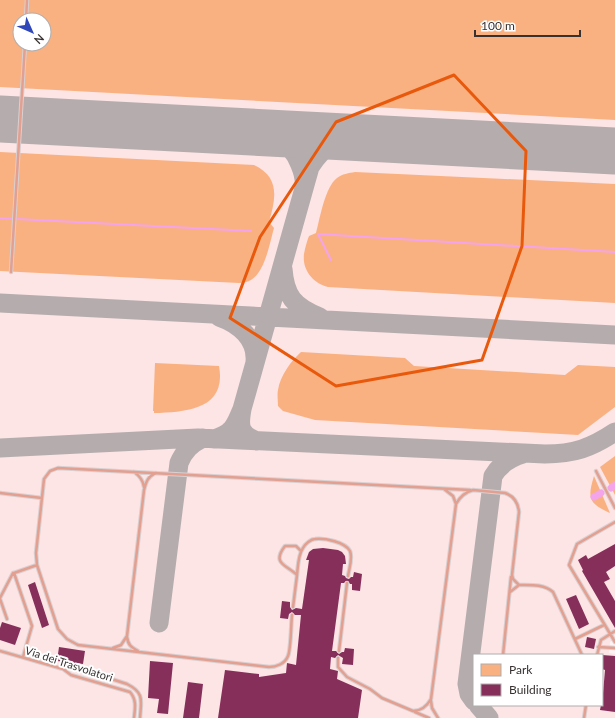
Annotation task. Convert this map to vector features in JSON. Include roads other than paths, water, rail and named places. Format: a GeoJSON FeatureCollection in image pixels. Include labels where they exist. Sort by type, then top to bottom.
{"type":"FeatureCollection","features":[{"type":"Feature","properties":{"kind":"lane"},"geometry":{"type":"LineString","coordinates":[[26,12],[27,0]]}},
{"type":"Feature","properties":{"kind":"lane"},"geometry":{"type":"LineString","coordinates":[[11,272],[25,52]]}},
{"type":"Feature","properties":{"kind":"lane"},"geometry":{"type":"LineString","coordinates":[[292,615],[288,656],[282,664],[269,668],[78,645],[72,643],[58,629],[37,565],[36,553],[44,479],[46,474],[54,469],[134,471],[443,488],[491,491],[510,494],[519,506],[519,512],[503,654]]}},
{"type":"Feature","properties":{"kind":"lane"},"geometry":{"type":"LineString","coordinates":[[134,471],[143,483],[144,490]]}},
{"type":"Feature","properties":{"kind":"lane"},"geometry":{"type":"LineString","coordinates":[[596,471],[615,508]]}},
{"type":"Feature","properties":{"kind":"lane"},"geometry":{"type":"LineString","coordinates":[[140,652],[128,643],[127,636],[144,490],[148,478],[156,473]]}},
{"type":"Feature","properties":{"kind":"lane"},"geometry":{"type":"LineString","coordinates":[[438,718],[431,705],[431,699],[456,504],[453,496],[443,488]]}},
{"type":"Feature","properties":{"kind":"lane"},"geometry":{"type":"LineString","coordinates":[[456,504],[464,494],[473,490]]}},
{"type":"Feature","properties":{"kind":"lane"},"geometry":{"type":"LineString","coordinates":[[0,493],[42,498]]}},
{"type":"Feature","properties":{"kind":"lane"},"geometry":{"type":"LineString","coordinates":[[615,522],[577,544],[569,562],[569,565],[615,642]]}},
{"type":"Feature","properties":{"kind":"lane"},"geometry":{"type":"LineString","coordinates":[[293,607],[301,551],[308,542],[315,539],[343,544],[350,551],[351,556],[348,576]]}},
{"type":"Feature","properties":{"kind":"lane"},"geometry":{"type":"LineString","coordinates":[[297,575],[281,563],[279,558],[281,551],[285,546],[296,546],[301,551]]}},
{"type":"Feature","properties":{"kind":"lane"},"geometry":{"type":"LineString","coordinates":[[7,620],[0,599],[14,573],[37,565]]}},
{"type":"Feature","properties":{"kind":"lane"},"geometry":{"type":"LineString","coordinates":[[14,573],[32,626],[23,657]]}},
{"type":"Feature","properties":{"kind":"lane"},"geometry":{"type":"LineString","coordinates":[[512,575],[513,579],[519,585]]}},
{"type":"Feature","properties":{"kind":"lane"},"geometry":{"type":"LineString","coordinates":[[339,651],[347,583]]}},
{"type":"Feature","properties":{"kind":"lane"},"geometry":{"type":"LineString","coordinates":[[510,592],[519,585],[549,588],[553,592],[582,654]]}},
{"type":"Feature","properties":{"kind":"lane"},"geometry":{"type":"LineString","coordinates":[[575,639],[604,624]]}},
{"type":"Feature","properties":{"kind":"lane"},"geometry":{"type":"LineString","coordinates":[[597,654],[601,640],[615,631]]}},
{"type":"Feature","properties":{"kind":"lane"},"geometry":{"type":"LineString","coordinates":[[112,649],[121,645],[127,636]]}},
{"type":"Feature","properties":{"kind":"lane"},"geometry":{"type":"LineString","coordinates":[[598,647],[615,648]]}},
{"type":"Feature","properties":{"kind":"lane","name":"Via dei Trasvolatori"},"geometry":{"type":"LineString","coordinates":[[0,650],[63,669],[71,676],[130,692],[135,702],[134,718]]}},
{"type":"Feature","properties":{"kind":"lane"},"geometry":{"type":"LineString","coordinates":[[338,658],[338,667],[347,677],[370,689],[382,698],[429,718]]}},
{"type":"Feature","properties":{"kind":"lane"},"geometry":{"type":"LineString","coordinates":[[63,669],[74,668],[134,688],[139,692],[142,698],[140,718]]}},
{"type":"Feature","properties":{"kind":"lane"},"geometry":{"type":"LineString","coordinates":[[413,711],[417,711],[426,706],[431,699]]}},
{"type":"Feature","properties":{"kind":"lane"},"geometry":{"type":"LineString","coordinates":[[584,718],[586,706]]}},
{"type":"Feature","properties":{"kind":"waterway"},"geometry":{"type":"LineString","coordinates":[[0,218],[12,219]]}},
{"type":"Feature","properties":{"kind":"waterway"},"geometry":{"type":"LineString","coordinates":[[17,219],[251,231]]}},
{"type":"Feature","properties":{"kind":"waterway"},"geometry":{"type":"LineString","coordinates":[[331,260],[318,234],[615,252]]}},
{"type":"Feature","properties":{"kind":"waterway"},"geometry":{"type":"LineString","coordinates":[[611,488],[615,485]]}},
{"type":"Feature","properties":{"kind":"waterway"},"geometry":{"type":"LineString","coordinates":[[594,497],[601,493]]}}]}
